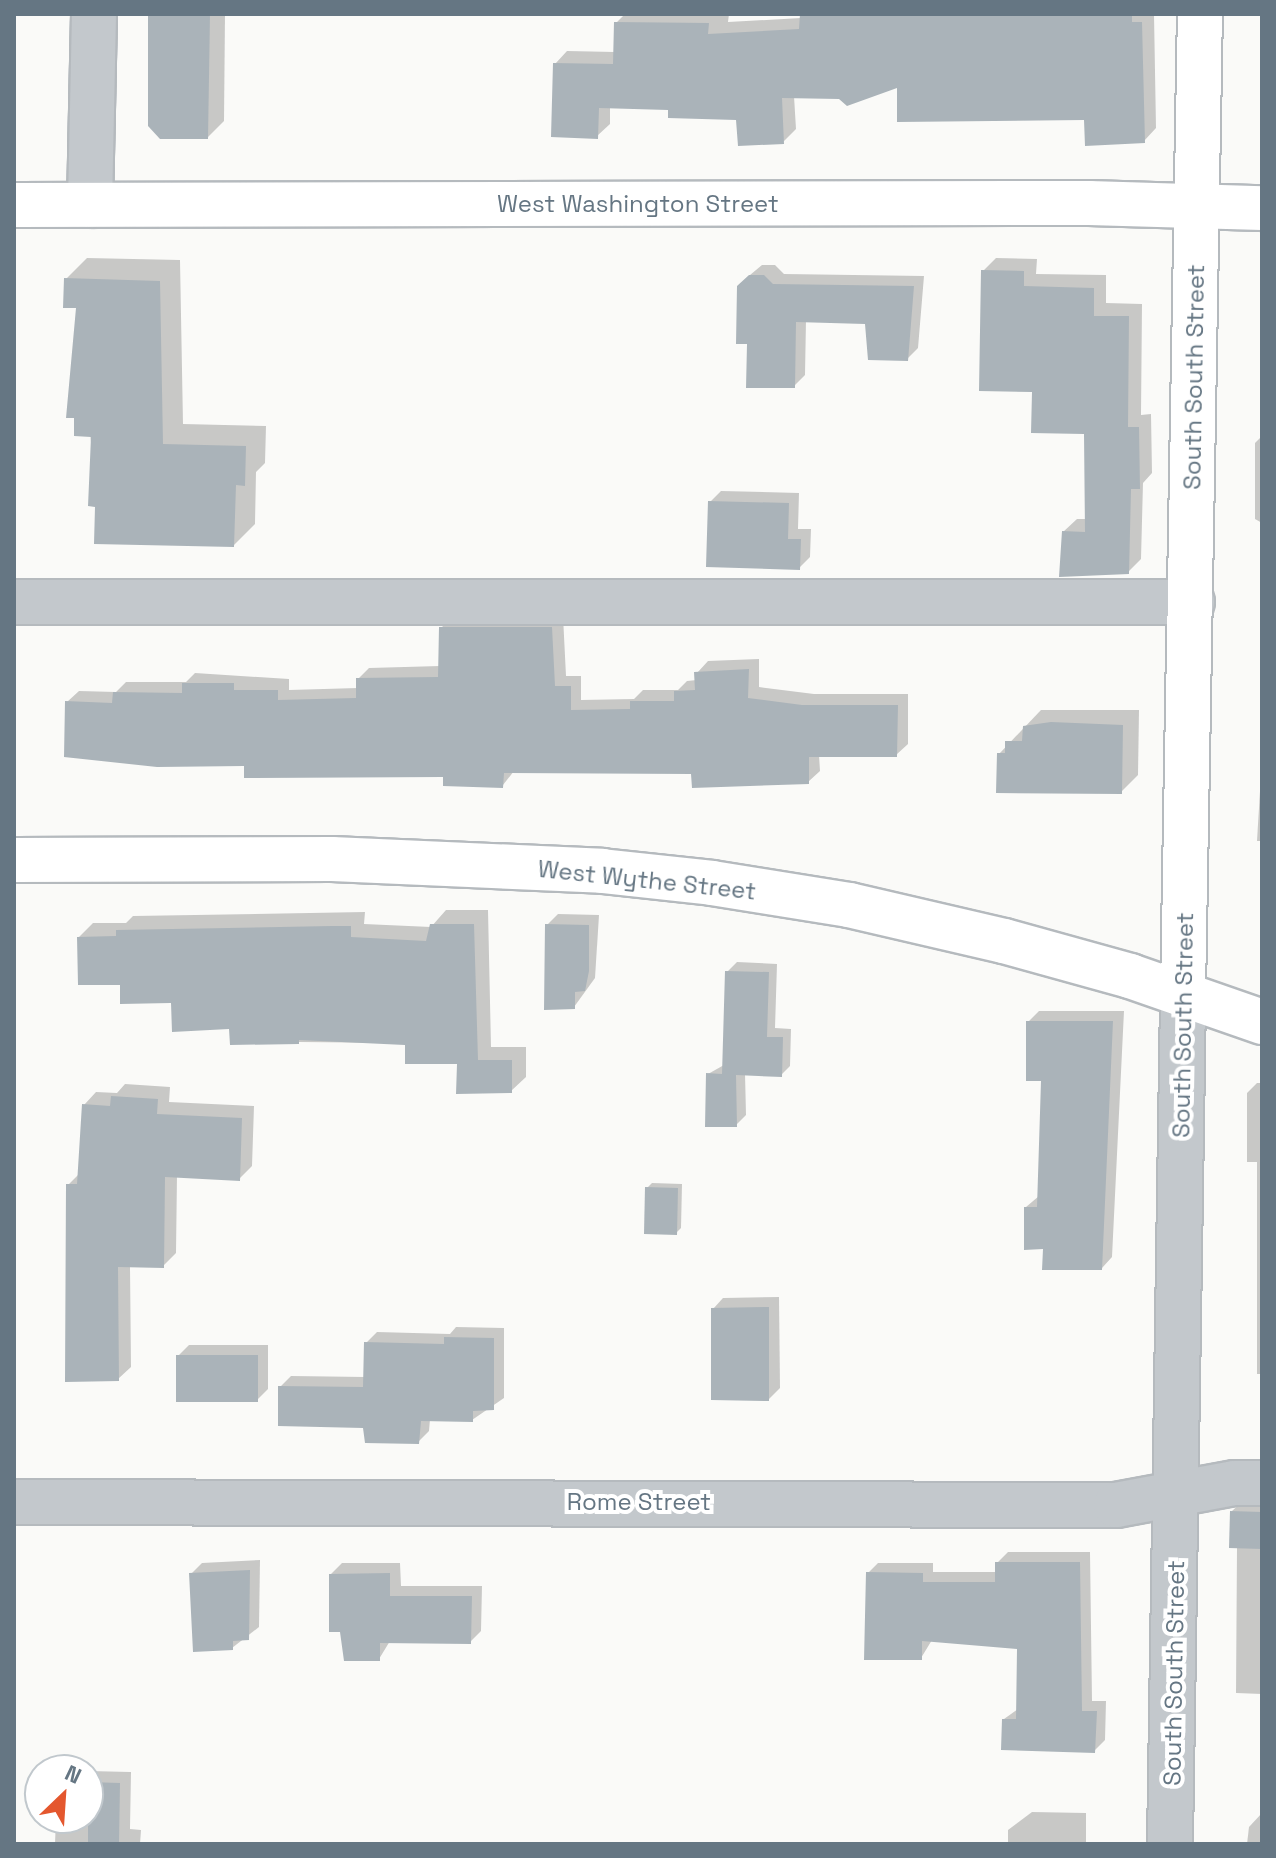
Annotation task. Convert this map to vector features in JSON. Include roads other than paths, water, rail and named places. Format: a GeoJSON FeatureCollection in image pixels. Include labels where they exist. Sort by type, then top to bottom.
{"type":"FeatureCollection","features":[{"type":"Feature","properties":{"kind":"main road","name":"South South Street"},"geometry":{"type":"LineString","coordinates":[[1183,993],[1200,14]]}},
{"type":"Feature","properties":{"kind":"main road","name":"West Washington Street"},"geometry":{"type":"LineString","coordinates":[[14,205],[1262,208]]}},
{"type":"Feature","properties":{"kind":"main road","name":"West Wythe Street"},"geometry":{"type":"LineString","coordinates":[[14,860],[332,859],[602,871],[712,883],[849,905],[1004,941],[1183,993],[1262,1022]]}},
{"type":"Feature","properties":{"kind":"street"},"geometry":{"type":"LineString","coordinates":[[90,205],[94,14]]}},
{"type":"Feature","properties":{"kind":"street"},"geometry":{"type":"LineString","coordinates":[[14,602],[1192,602]]}},
{"type":"Feature","properties":{"kind":"street","name":"South South Street"},"geometry":{"type":"LineString","coordinates":[[1170,1844],[1183,993]]}},
{"type":"Feature","properties":{"kind":"street","name":"Rome Street"},"geometry":{"type":"LineString","coordinates":[[14,1502],[1116,1505],[1177,1493],[1262,1483]]}}]}
